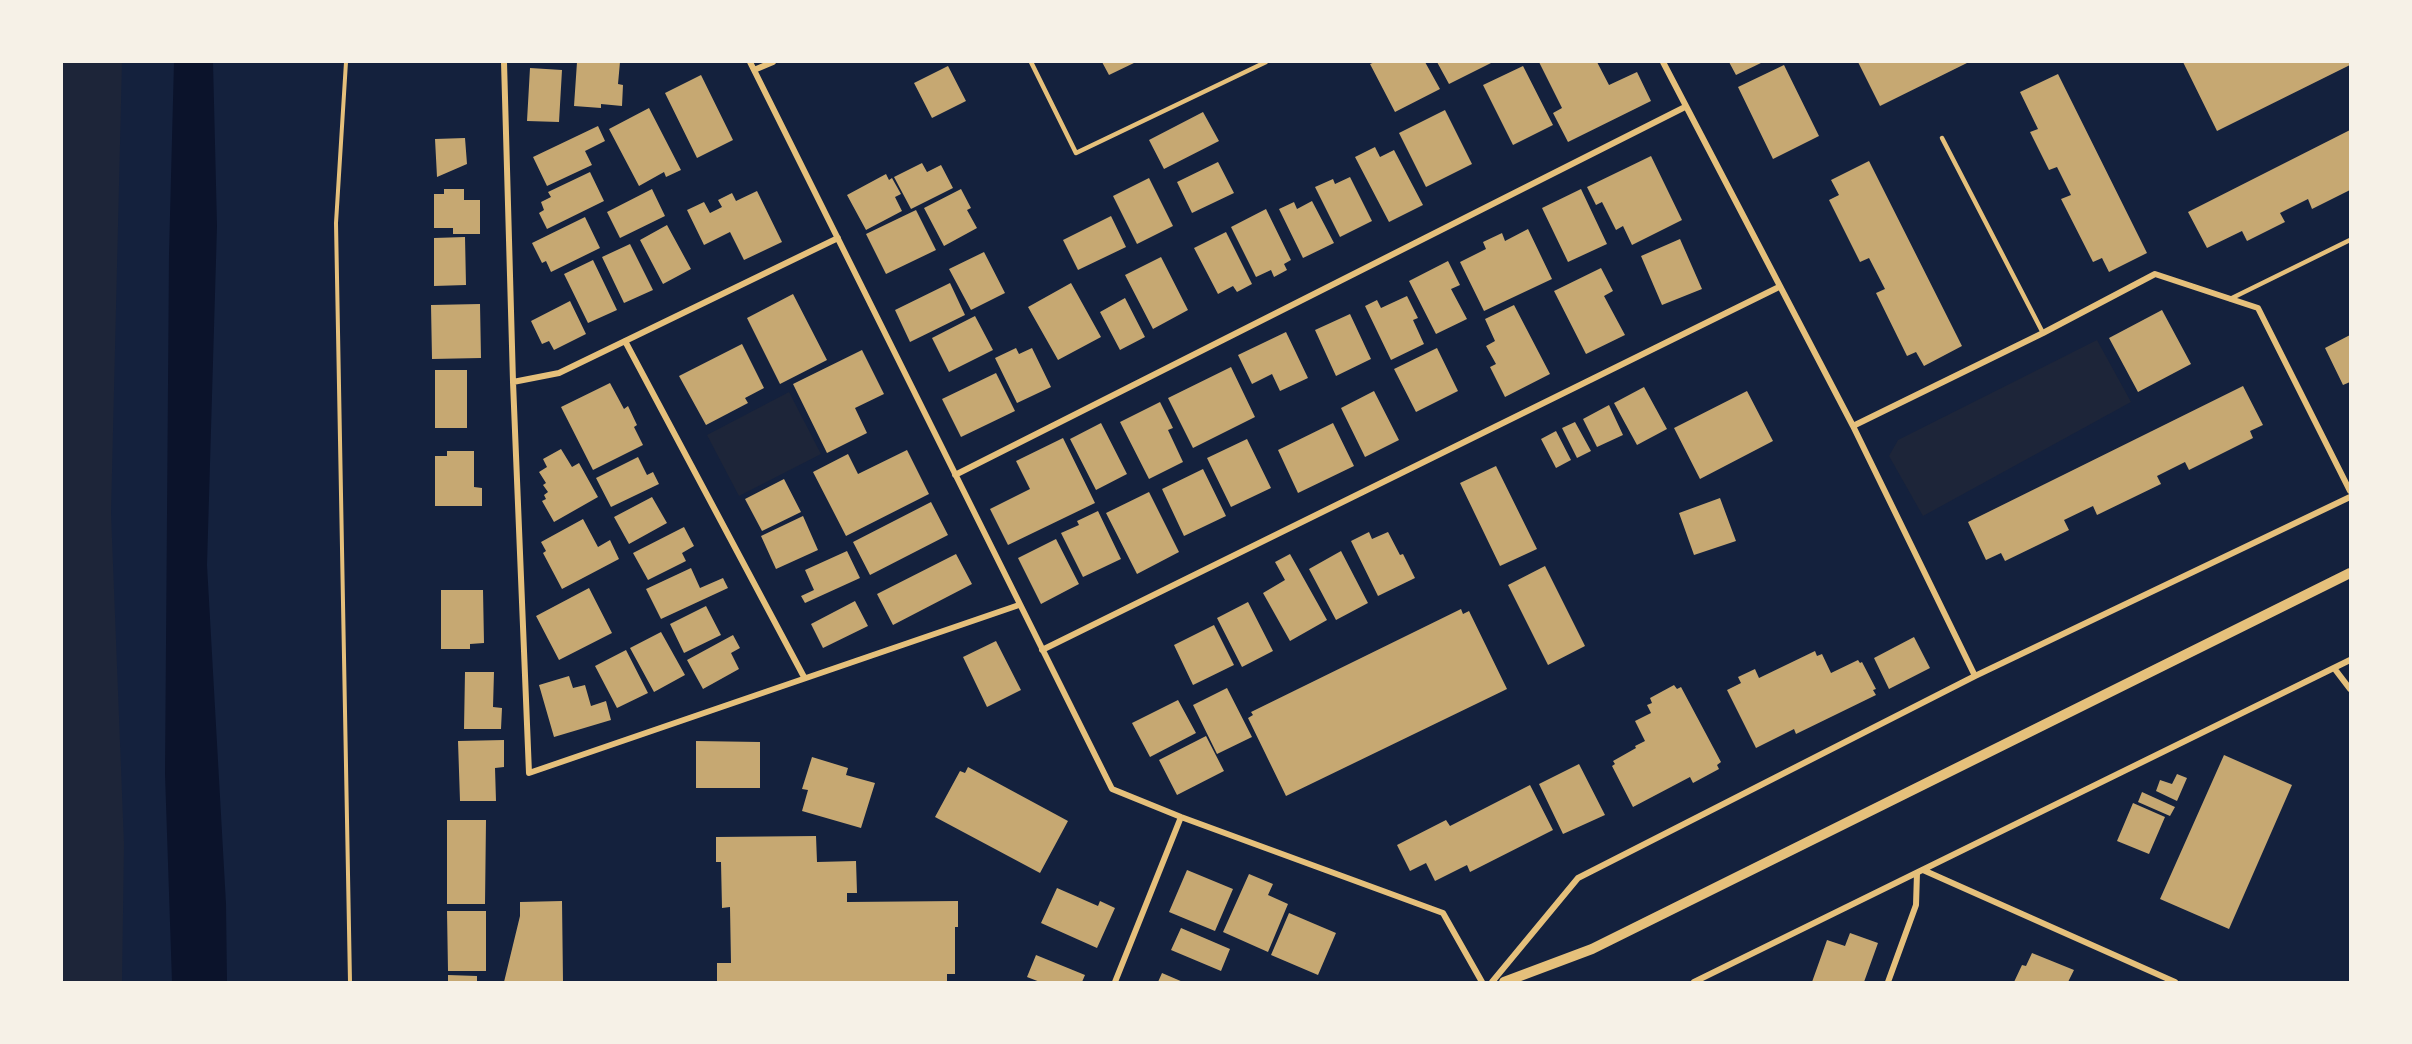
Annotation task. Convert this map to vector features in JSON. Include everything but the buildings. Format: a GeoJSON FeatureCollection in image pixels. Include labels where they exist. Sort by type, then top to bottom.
{"type":"FeatureCollection","features":[{"type":"Feature","properties":{"kind":"street"},"geometry":{"type":"LineString","coordinates":[[504,62],[513,382],[529,773],[1019,605]]}},
{"type":"Feature","properties":{"kind":"street"},"geometry":{"type":"LineString","coordinates":[[750,62],[1112,789],[1181,817],[1443,913],[1482,982]]}},
{"type":"Feature","properties":{"kind":"street"},"geometry":{"type":"LineString","coordinates":[[754,70],[773,62]]}},
{"type":"Feature","properties":{"kind":"street"},"geometry":{"type":"LineString","coordinates":[[1663,62],[1853,426],[1975,676]]}},
{"type":"Feature","properties":{"kind":"street"},"geometry":{"type":"LineString","coordinates":[[955,475],[1685,106]]}},
{"type":"Feature","properties":{"kind":"street"},"geometry":{"type":"LineString","coordinates":[[513,382],[559,374],[838,238]]}},
{"type":"Feature","properties":{"kind":"street"},"geometry":{"type":"LineString","coordinates":[[1853,426],[2043,333],[2155,274],[2258,308],[2350,491]]}},
{"type":"Feature","properties":{"kind":"street"},"geometry":{"type":"LineString","coordinates":[[1042,650],[1779,287]]}},
{"type":"Feature","properties":{"kind":"street"},"geometry":{"type":"LineString","coordinates":[[625,341],[804,677]]}},
{"type":"Feature","properties":{"kind":"street"},"geometry":{"type":"LineString","coordinates":[[1492,982],[1578,878],[1975,676],[2350,497]]}},
{"type":"Feature","properties":{"kind":"street"},"geometry":{"type":"LineString","coordinates":[[1504,982],[1592,949],[2350,573]]}},
{"type":"Feature","properties":{"kind":"street"},"geometry":{"type":"LineString","coordinates":[[1694,982],[2350,660]]}},
{"type":"Feature","properties":{"kind":"street"},"geometry":{"type":"LineString","coordinates":[[2334,668],[2350,689]]}},
{"type":"Feature","properties":{"kind":"street"},"geometry":{"type":"LineString","coordinates":[[1115,982],[1181,817]]}},
{"type":"Feature","properties":{"kind":"street"},"geometry":{"type":"LineString","coordinates":[[1888,982],[1916,905],[1920,872]]}},
{"type":"Feature","properties":{"kind":"street"},"geometry":{"type":"LineString","coordinates":[[1920,872],[2175,982]]}},
{"type":"Feature","properties":{"kind":"lane"},"geometry":{"type":"LineString","coordinates":[[1031,62],[1076,153],[1266,62]]}},
{"type":"Feature","properties":{"kind":"lane"},"geometry":{"type":"LineString","coordinates":[[1942,138],[2043,333]]}},
{"type":"Feature","properties":{"kind":"lane"},"geometry":{"type":"LineString","coordinates":[[2230,299],[2350,240]]}},
{"type":"Feature","properties":{"kind":"path"},"geometry":{"type":"LineString","coordinates":[[346,62],[336,223],[350,982]]}},
{"type":"Feature","properties":{"kind":"shaded area"},"geometry":{"type":"Polygon","coordinates":[[[62,62],[122,62],[111,513],[124,844],[122,982],[62,982],[62,62]]]}},
{"type":"Feature","properties":{"kind":"shaded area"},"geometry":{"type":"Polygon","coordinates":[[[174,62],[213,62],[217,226],[207,565],[226,904],[227,982],[172,982],[165,774],[169,254],[174,62]]]}},
{"type":"Feature","properties":{"kind":"shaded area"},"geometry":{"type":"Polygon","coordinates":[[[2097,340],[2131,402],[1923,516],[1889,456],[1898,440],[2097,340]]]}},
{"type":"Feature","properties":{"kind":"shaded area"},"geometry":{"type":"Polygon","coordinates":[[[789,392],[821,454],[739,496],[707,435],[789,392]]]}}]}
